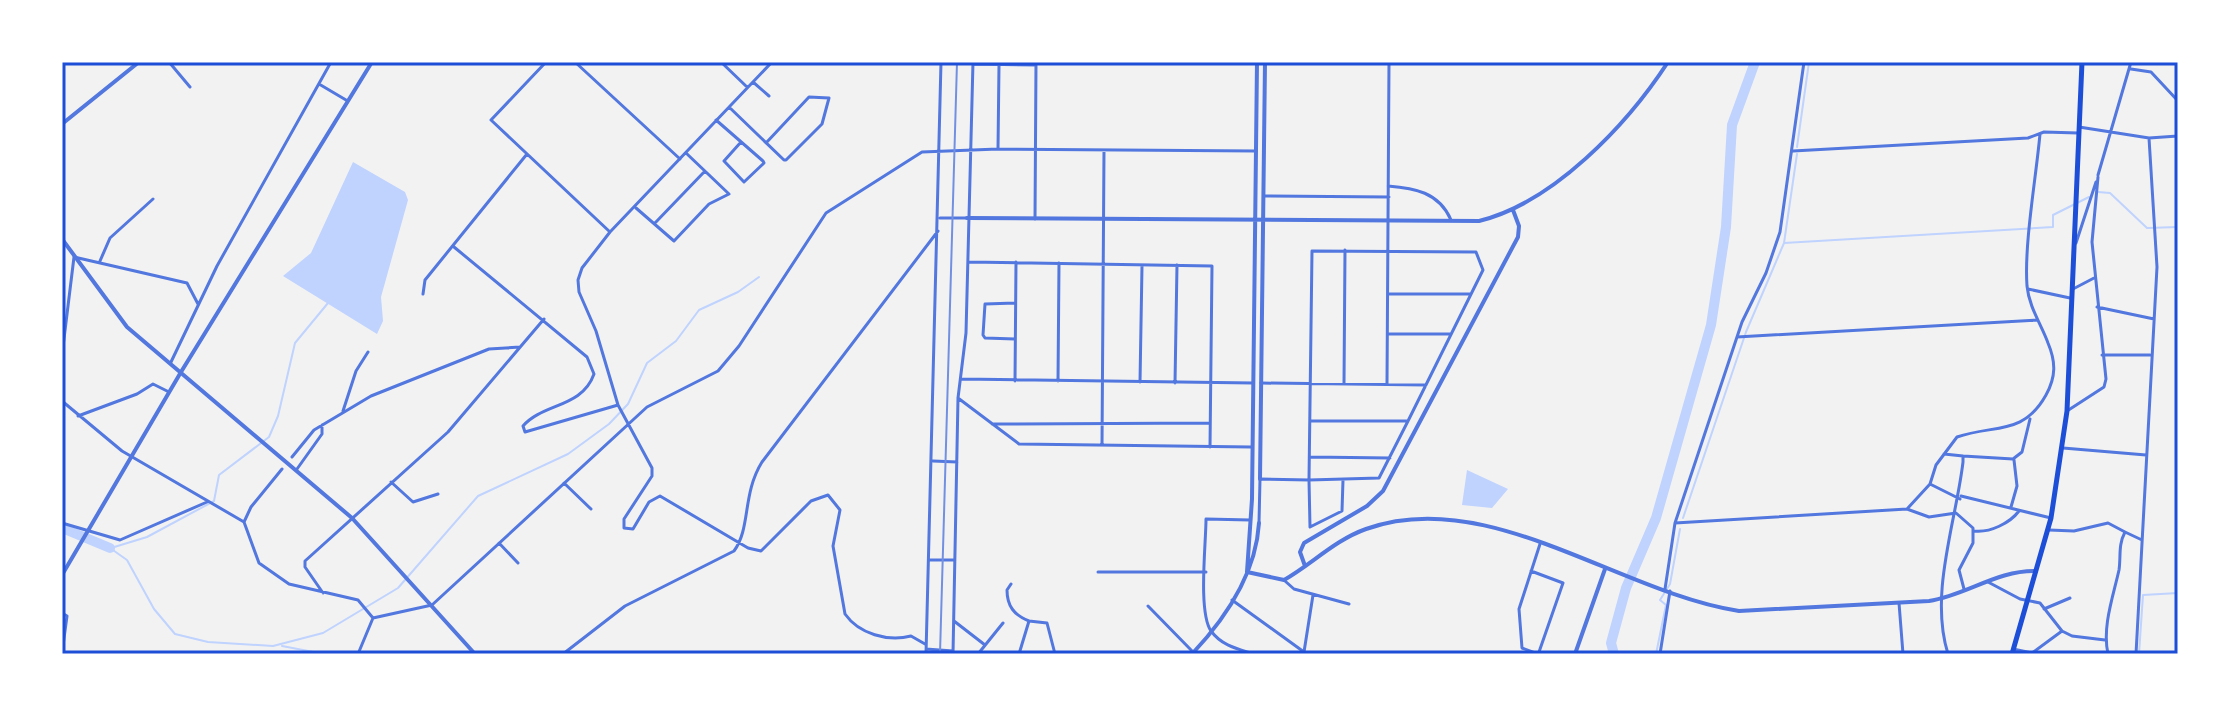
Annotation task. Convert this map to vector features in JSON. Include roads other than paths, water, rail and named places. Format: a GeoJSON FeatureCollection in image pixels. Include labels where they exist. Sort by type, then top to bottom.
{"type":"FeatureCollection","features":[{"type":"Feature","properties":{"kind":"main road"},"geometry":{"type":"LineString","coordinates":[[2013,652],[2051,518],[2063,448],[2082,62]]}},
{"type":"Feature","properties":{"kind":"street"},"geometry":{"type":"LineString","coordinates":[[62,124],[139,62]]}},
{"type":"Feature","properties":{"kind":"street"},"geometry":{"type":"LineString","coordinates":[[169,62],[190,87]]}},
{"type":"Feature","properties":{"kind":"street"},"geometry":{"type":"LineString","coordinates":[[170,364],[217,266],[331,62]]}},
{"type":"Feature","properties":{"kind":"street"},"geometry":{"type":"LineString","coordinates":[[62,575],[181,372],[372,62]]}},
{"type":"Feature","properties":{"kind":"street"},"geometry":{"type":"LineString","coordinates":[[546,62],[491,120],[610,232]]}},
{"type":"Feature","properties":{"kind":"street"},"geometry":{"type":"LineString","coordinates":[[575,62],[680,159]]}},
{"type":"Feature","properties":{"kind":"street"},"geometry":{"type":"LineString","coordinates":[[721,62],[748,87]]}},
{"type":"Feature","properties":{"kind":"street"},"geometry":{"type":"LineString","coordinates":[[772,62],[610,232],[582,268],[578,280],[579,292],[596,331],[619,408],[652,468],[652,476],[624,519],[624,528],[633,529],[649,502],[660,496],[756,551],[766,549],[811,501],[828,495],[840,510],[833,546],[845,614],[863,630],[894,641],[911,636],[926,649],[953,652],[958,398],[968,262],[973,63],[1036,64],[1035,219]]}},
{"type":"Feature","properties":{"kind":"street"},"geometry":{"type":"LineString","coordinates":[[926,649],[940,218],[941,62]]}},
{"type":"Feature","properties":{"kind":"street"},"geometry":{"type":"LineString","coordinates":[[1247,572],[1252,520],[1257,62]]}},
{"type":"Feature","properties":{"kind":"street"},"geometry":{"type":"LineString","coordinates":[[1148,606],[1192,653],[1212,632],[1255,558],[1260,479],[1265,62]]}},
{"type":"Feature","properties":{"kind":"street"},"geometry":{"type":"LineString","coordinates":[[1387,384],[1389,62]]}},
{"type":"Feature","properties":{"kind":"street"},"geometry":{"type":"LineString","coordinates":[[940,218],[1389,223],[1479,221],[1513,210],[1535,197],[1605,139],[1650,89],[1668,62]]}},
{"type":"Feature","properties":{"kind":"street"},"geometry":{"type":"LineString","coordinates":[[1660,654],[1675,523],[1739,337],[1780,232],[1804,62]]}},
{"type":"Feature","properties":{"kind":"street"},"geometry":{"type":"LineString","coordinates":[[2073,245],[2081,233],[2095,190],[2131,62]]}},
{"type":"Feature","properties":{"kind":"street"},"geometry":{"type":"LineString","coordinates":[[998,149],[999,65]]}},
{"type":"Feature","properties":{"kind":"street"},"geometry":{"type":"LineString","coordinates":[[2129,69],[2151,72],[2178,101]]}},
{"type":"Feature","properties":{"kind":"street"},"geometry":{"type":"LineString","coordinates":[[753,82],[769,96]]}},
{"type":"Feature","properties":{"kind":"street"},"geometry":{"type":"LineString","coordinates":[[319,84],[348,101]]}},
{"type":"Feature","properties":{"kind":"street"},"geometry":{"type":"LineString","coordinates":[[729,107],[766,143],[788,159],[821,126],[829,98],[809,97],[766,143]]}},
{"type":"Feature","properties":{"kind":"street"},"geometry":{"type":"LineString","coordinates":[[716,120],[741,142],[764,163],[744,182],[724,161],[741,142]]}},
{"type":"Feature","properties":{"kind":"street"},"geometry":{"type":"LineString","coordinates":[[1793,151],[2028,138],[2078,130],[2149,138],[2178,136]]}},
{"type":"Feature","properties":{"kind":"street"},"geometry":{"type":"LineString","coordinates":[[1944,454],[2013,459],[2022,452],[2030,418],[2054,378],[2054,361],[2028,289],[2040,134]]}},
{"type":"Feature","properties":{"kind":"street"},"geometry":{"type":"LineString","coordinates":[[2136,654],[2154,319],[2155,228],[2149,138]]}},
{"type":"Feature","properties":{"kind":"street"},"geometry":{"type":"LineString","coordinates":[[373,618],[431,604],[628,421],[647,407],[718,371],[826,213],[922,152],[998,149],[1256,151]]}},
{"type":"Feature","properties":{"kind":"street"},"geometry":{"type":"LineString","coordinates":[[1102,445],[1104,150]]}},
{"type":"Feature","properties":{"kind":"street"},"geometry":{"type":"LineString","coordinates":[[635,207],[674,241],[709,204],[729,194],[686,153]]}},
{"type":"Feature","properties":{"kind":"street"},"geometry":{"type":"LineString","coordinates":[[423,294],[425,280],[527,154]]}},
{"type":"Feature","properties":{"kind":"street"},"geometry":{"type":"LineString","coordinates":[[654,224],[705,171]]}},
{"type":"Feature","properties":{"kind":"street"},"geometry":{"type":"LineString","coordinates":[[1388,186],[1419,188],[1448,213],[1452,223]]}},
{"type":"Feature","properties":{"kind":"street"},"geometry":{"type":"LineString","coordinates":[[2067,411],[2104,387],[2092,235],[2095,190]]}},
{"type":"Feature","properties":{"kind":"street"},"geometry":{"type":"LineString","coordinates":[[1264,196],[1389,197]]}},
{"type":"Feature","properties":{"kind":"street"},"geometry":{"type":"LineString","coordinates":[[100,261],[110,238],[153,199]]}},
{"type":"Feature","properties":{"kind":"street"},"geometry":{"type":"LineString","coordinates":[[1305,566],[1301,546],[1367,506],[1389,480],[1426,405],[1518,237],[1519,226],[1513,210]]}},
{"type":"Feature","properties":{"kind":"street"},"geometry":{"type":"LineString","coordinates":[[567,653],[611,615],[734,551],[740,542],[748,491],[762,462],[938,231]]}},
{"type":"Feature","properties":{"kind":"street"},"geometry":{"type":"LineString","coordinates":[[62,239],[113,311],[170,364],[352,518],[475,654]]}},
{"type":"Feature","properties":{"kind":"street"},"geometry":{"type":"LineString","coordinates":[[454,247],[587,357],[594,374],[582,393],[531,418],[523,426],[525,432],[619,408]]}},
{"type":"Feature","properties":{"kind":"street"},"geometry":{"type":"LineString","coordinates":[[1260,479],[1309,480],[1343,480],[1379,478],[1483,270],[1476,252],[1314,250],[1311,254],[1309,457],[1309,480],[1309,525],[1312,529],[1342,511],[1343,480]]}},
{"type":"Feature","properties":{"kind":"street"},"geometry":{"type":"LineString","coordinates":[[1344,384],[1345,250]]}},
{"type":"Feature","properties":{"kind":"street"},"geometry":{"type":"LineString","coordinates":[[74,257],[187,283],[199,306]]}},
{"type":"Feature","properties":{"kind":"street"},"geometry":{"type":"LineString","coordinates":[[62,355],[74,257]]}},
{"type":"Feature","properties":{"kind":"street"},"geometry":{"type":"LineString","coordinates":[[968,262],[1212,266],[1210,447]]}},
{"type":"Feature","properties":{"kind":"street"},"geometry":{"type":"LineString","coordinates":[[1015,381],[1016,262]]}},
{"type":"Feature","properties":{"kind":"street"},"geometry":{"type":"LineString","coordinates":[[1058,381],[1059,263]]}},
{"type":"Feature","properties":{"kind":"street"},"geometry":{"type":"LineString","coordinates":[[1140,382],[1142,264]]}},
{"type":"Feature","properties":{"kind":"street"},"geometry":{"type":"LineString","coordinates":[[1175,383],[1177,265]]}},
{"type":"Feature","properties":{"kind":"street"},"geometry":{"type":"LineString","coordinates":[[2071,290],[2094,278]]}},
{"type":"Feature","properties":{"kind":"street"},"geometry":{"type":"LineString","coordinates":[[2028,289],[2070,298]]}},
{"type":"Feature","properties":{"kind":"street"},"geometry":{"type":"LineString","coordinates":[[1388,294],[1471,294]]}},
{"type":"Feature","properties":{"kind":"street"},"geometry":{"type":"LineString","coordinates":[[1015,303],[985,304],[983,335],[985,338],[1015,339]]}},
{"type":"Feature","properties":{"kind":"street"},"geometry":{"type":"LineString","coordinates":[[2097,307],[2154,319]]}},
{"type":"Feature","properties":{"kind":"street"},"geometry":{"type":"LineString","coordinates":[[323,593],[305,567],[305,561],[448,432],[544,319]]}},
{"type":"Feature","properties":{"kind":"street"},"geometry":{"type":"LineString","coordinates":[[1739,337],[2037,320]]}},
{"type":"Feature","properties":{"kind":"street"},"geometry":{"type":"LineString","coordinates":[[1388,334],[1451,334]]}},
{"type":"Feature","properties":{"kind":"street"},"geometry":{"type":"LineString","coordinates":[[292,457],[322,425],[371,396],[489,349],[520,347]]}},
{"type":"Feature","properties":{"kind":"street"},"geometry":{"type":"LineString","coordinates":[[343,411],[356,371],[368,352]]}},
{"type":"Feature","properties":{"kind":"street"},"geometry":{"type":"LineString","coordinates":[[2102,355],[2151,355]]}},
{"type":"Feature","properties":{"kind":"street"},"geometry":{"type":"LineString","coordinates":[[961,379],[1253,383]]}},
{"type":"Feature","properties":{"kind":"street"},"geometry":{"type":"LineString","coordinates":[[1261,383],[1426,385]]}},
{"type":"Feature","properties":{"kind":"street"},"geometry":{"type":"LineString","coordinates":[[78,416],[137,394],[153,384],[170,393]]}},
{"type":"Feature","properties":{"kind":"street"},"geometry":{"type":"LineString","coordinates":[[958,398],[1019,444],[1253,447]]}},
{"type":"Feature","properties":{"kind":"street"},"geometry":{"type":"LineString","coordinates":[[62,401],[122,451],[244,522],[259,563],[289,584],[358,600],[373,618]]}},
{"type":"Feature","properties":{"kind":"street"},"geometry":{"type":"LineString","coordinates":[[1907,509],[1930,484],[1944,454],[1957,437],[2030,418]]}},
{"type":"Feature","properties":{"kind":"street"},"geometry":{"type":"LineString","coordinates":[[1310,421],[1408,421]]}},
{"type":"Feature","properties":{"kind":"street"},"geometry":{"type":"LineString","coordinates":[[992,424],[1210,423]]}},
{"type":"Feature","properties":{"kind":"street"},"geometry":{"type":"LineString","coordinates":[[296,470],[322,434],[322,425]]}},
{"type":"Feature","properties":{"kind":"street"},"geometry":{"type":"LineString","coordinates":[[2063,448],[2146,455]]}},
{"type":"Feature","properties":{"kind":"street"},"geometry":{"type":"LineString","coordinates":[[1948,654],[1944,640],[1942,599],[1960,497],[1963,456]]}},
{"type":"Feature","properties":{"kind":"street"},"geometry":{"type":"LineString","coordinates":[[1309,457],[1390,458]]}},
{"type":"Feature","properties":{"kind":"street"},"geometry":{"type":"LineString","coordinates":[[2011,507],[2017,486],[2013,459]]}},
{"type":"Feature","properties":{"kind":"street"},"geometry":{"type":"LineString","coordinates":[[932,461],[957,462]]}},
{"type":"Feature","properties":{"kind":"street"},"geometry":{"type":"LineString","coordinates":[[244,522],[251,507],[282,469]]}},
{"type":"Feature","properties":{"kind":"street"},"geometry":{"type":"LineString","coordinates":[[391,482],[413,502],[438,494]]}},
{"type":"Feature","properties":{"kind":"street"},"geometry":{"type":"LineString","coordinates":[[564,483],[591,509]]}},
{"type":"Feature","properties":{"kind":"street"},"geometry":{"type":"LineString","coordinates":[[1930,484],[1960,497],[2051,518]]}},
{"type":"Feature","properties":{"kind":"street"},"geometry":{"type":"LineString","coordinates":[[62,523],[120,540],[211,503]]}},
{"type":"Feature","properties":{"kind":"street"},"geometry":{"type":"LineString","coordinates":[[1675,523],[1907,509],[1929,517],[1956,513]]}},
{"type":"Feature","properties":{"kind":"street"},"geometry":{"type":"LineString","coordinates":[[1974,531],[1992,529],[2011,520],[2019,511]]}},
{"type":"Feature","properties":{"kind":"street"},"geometry":{"type":"LineString","coordinates":[[1956,513],[1974,531]]}},
{"type":"Feature","properties":{"kind":"street"},"geometry":{"type":"LineString","coordinates":[[1252,520],[1206,519],[1206,617],[1212,632],[1232,648],[1254,654]]}},
{"type":"Feature","properties":{"kind":"street"},"geometry":{"type":"LineString","coordinates":[[1284,580],[1348,536],[1369,528],[1401,522],[1478,521],[1665,590],[1739,611],[1942,599],[2013,572],[2036,571]]}},
{"type":"Feature","properties":{"kind":"street"},"geometry":{"type":"LineString","coordinates":[[2048,530],[2074,531],[2108,523],[2142,540]]}},
{"type":"Feature","properties":{"kind":"street"},"geometry":{"type":"LineString","coordinates":[[1965,591],[1959,570],[1974,531]]}},
{"type":"Feature","properties":{"kind":"street"},"geometry":{"type":"LineString","coordinates":[[2108,654],[2105,640],[2113,583],[2119,569],[2120,541],[2125,532]]}},
{"type":"Feature","properties":{"kind":"street"},"geometry":{"type":"LineString","coordinates":[[499,543],[518,563]]}},
{"type":"Feature","properties":{"kind":"street"},"geometry":{"type":"LineString","coordinates":[[1531,571],[1563,583],[1538,654],[1522,648],[1518,614],[1531,571],[1540,544]]}},
{"type":"Feature","properties":{"kind":"street"},"geometry":{"type":"LineString","coordinates":[[929,560],[955,560]]}},
{"type":"Feature","properties":{"kind":"street"},"geometry":{"type":"LineString","coordinates":[[1575,654],[1605,569]]}},
{"type":"Feature","properties":{"kind":"street"},"geometry":{"type":"LineString","coordinates":[[1098,572],[1206,572]]}},
{"type":"Feature","properties":{"kind":"street"},"geometry":{"type":"LineString","coordinates":[[1247,572],[1284,580],[1294,589],[1349,604]]}},
{"type":"Feature","properties":{"kind":"street"},"geometry":{"type":"LineString","coordinates":[[1988,581],[2027,601],[2040,603],[2062,631],[2072,636],[2105,640]]}},
{"type":"Feature","properties":{"kind":"street"},"geometry":{"type":"LineString","coordinates":[[1011,584],[1007,590],[1013,611],[1029,621],[1047,623],[1055,654]]}},
{"type":"Feature","properties":{"kind":"street"},"geometry":{"type":"LineString","coordinates":[[1232,600],[1304,652],[1313,595]]}},
{"type":"Feature","properties":{"kind":"street"},"geometry":{"type":"LineString","coordinates":[[2044,609],[2070,598]]}},
{"type":"Feature","properties":{"kind":"street"},"geometry":{"type":"LineString","coordinates":[[1899,603],[1903,654]]}},
{"type":"Feature","properties":{"kind":"street"},"geometry":{"type":"LineString","coordinates":[[62,613],[67,616],[62,653]]}},
{"type":"Feature","properties":{"kind":"street"},"geometry":{"type":"LineString","coordinates":[[358,654],[373,618]]}},
{"type":"Feature","properties":{"kind":"street"},"geometry":{"type":"LineString","coordinates":[[954,621],[985,645]]}},
{"type":"Feature","properties":{"kind":"street"},"geometry":{"type":"LineString","coordinates":[[1019,654],[1029,621]]}},
{"type":"Feature","properties":{"kind":"street"},"geometry":{"type":"LineString","coordinates":[[978,654],[1003,623]]}},
{"type":"Feature","properties":{"kind":"street"},"geometry":{"type":"LineString","coordinates":[[2013,652],[2032,653],[2062,631]]}},
{"type":"Feature","properties":{"kind":"street"},"geometry":{"type":"LineString","coordinates":[[1227,654],[1232,648]]}},
{"type":"Feature","properties":{"kind":"street"},"geometry":{"type":"LineString","coordinates":[[1178,654],[1184,654]]}},
{"type":"Feature","properties":{"kind":"water"},"geometry":{"type":"Polygon","coordinates":[[[353,162],[405,192],[408,200],[381,297],[383,321],[377,334],[283,276],[311,253],[353,162]]]}},
{"type":"Feature","properties":{"kind":"water"},"geometry":{"type":"Polygon","coordinates":[[[1467,470],[1508,489],[1492,508],[1462,505],[1467,470]]]}},
{"type":"Feature","properties":{"kind":"waterway"},"geometry":{"type":"LineString","coordinates":[[1614,654],[1611,643],[1626,588],[1656,518],[1711,325],[1726,227],[1732,125],[1755,62]]}},
{"type":"Feature","properties":{"kind":"waterway"},"geometry":{"type":"LineString","coordinates":[[1797,147],[1809,62]]}},
{"type":"Feature","properties":{"kind":"waterway"},"geometry":{"type":"LineString","coordinates":[[1784,243],[1797,154]]}},
{"type":"Feature","properties":{"kind":"waterway"},"geometry":{"type":"LineString","coordinates":[[2098,192],[2110,193],[2147,228],[2178,227]]}},
{"type":"Feature","properties":{"kind":"waterway"},"geometry":{"type":"LineString","coordinates":[[1683,518],[1746,332],[1784,243],[2053,227],[2053,215],[2089,197]]}},
{"type":"Feature","properties":{"kind":"waterway"},"geometry":{"type":"LineString","coordinates":[[110,548],[127,560],[154,609],[175,634],[208,642],[273,646],[323,633],[398,588],[478,496],[568,454],[609,424],[628,404],[647,363],[676,341],[699,310],[738,292],[759,277]]}},
{"type":"Feature","properties":{"kind":"waterway"},"geometry":{"type":"LineString","coordinates":[[111,548],[147,537],[214,501],[219,475],[269,437],[278,416],[295,343],[328,303]]}},
{"type":"Feature","properties":{"kind":"waterway"},"geometry":{"type":"LineString","coordinates":[[62,528],[110,548]]}},
{"type":"Feature","properties":{"kind":"waterway"},"geometry":{"type":"LineString","coordinates":[[1656,654],[1666,605],[1660,600],[1670,584],[1680,529]]}},
{"type":"Feature","properties":{"kind":"waterway"},"geometry":{"type":"LineString","coordinates":[[2139,654],[2143,595],[2178,593]]}},
{"type":"Feature","properties":{"kind":"waterway"},"geometry":{"type":"LineString","coordinates":[[282,646],[324,654]]}},
{"type":"Feature","properties":{"kind":"railway"},"geometry":{"type":"LineString","coordinates":[[940,654],[957,62]]}}]}
